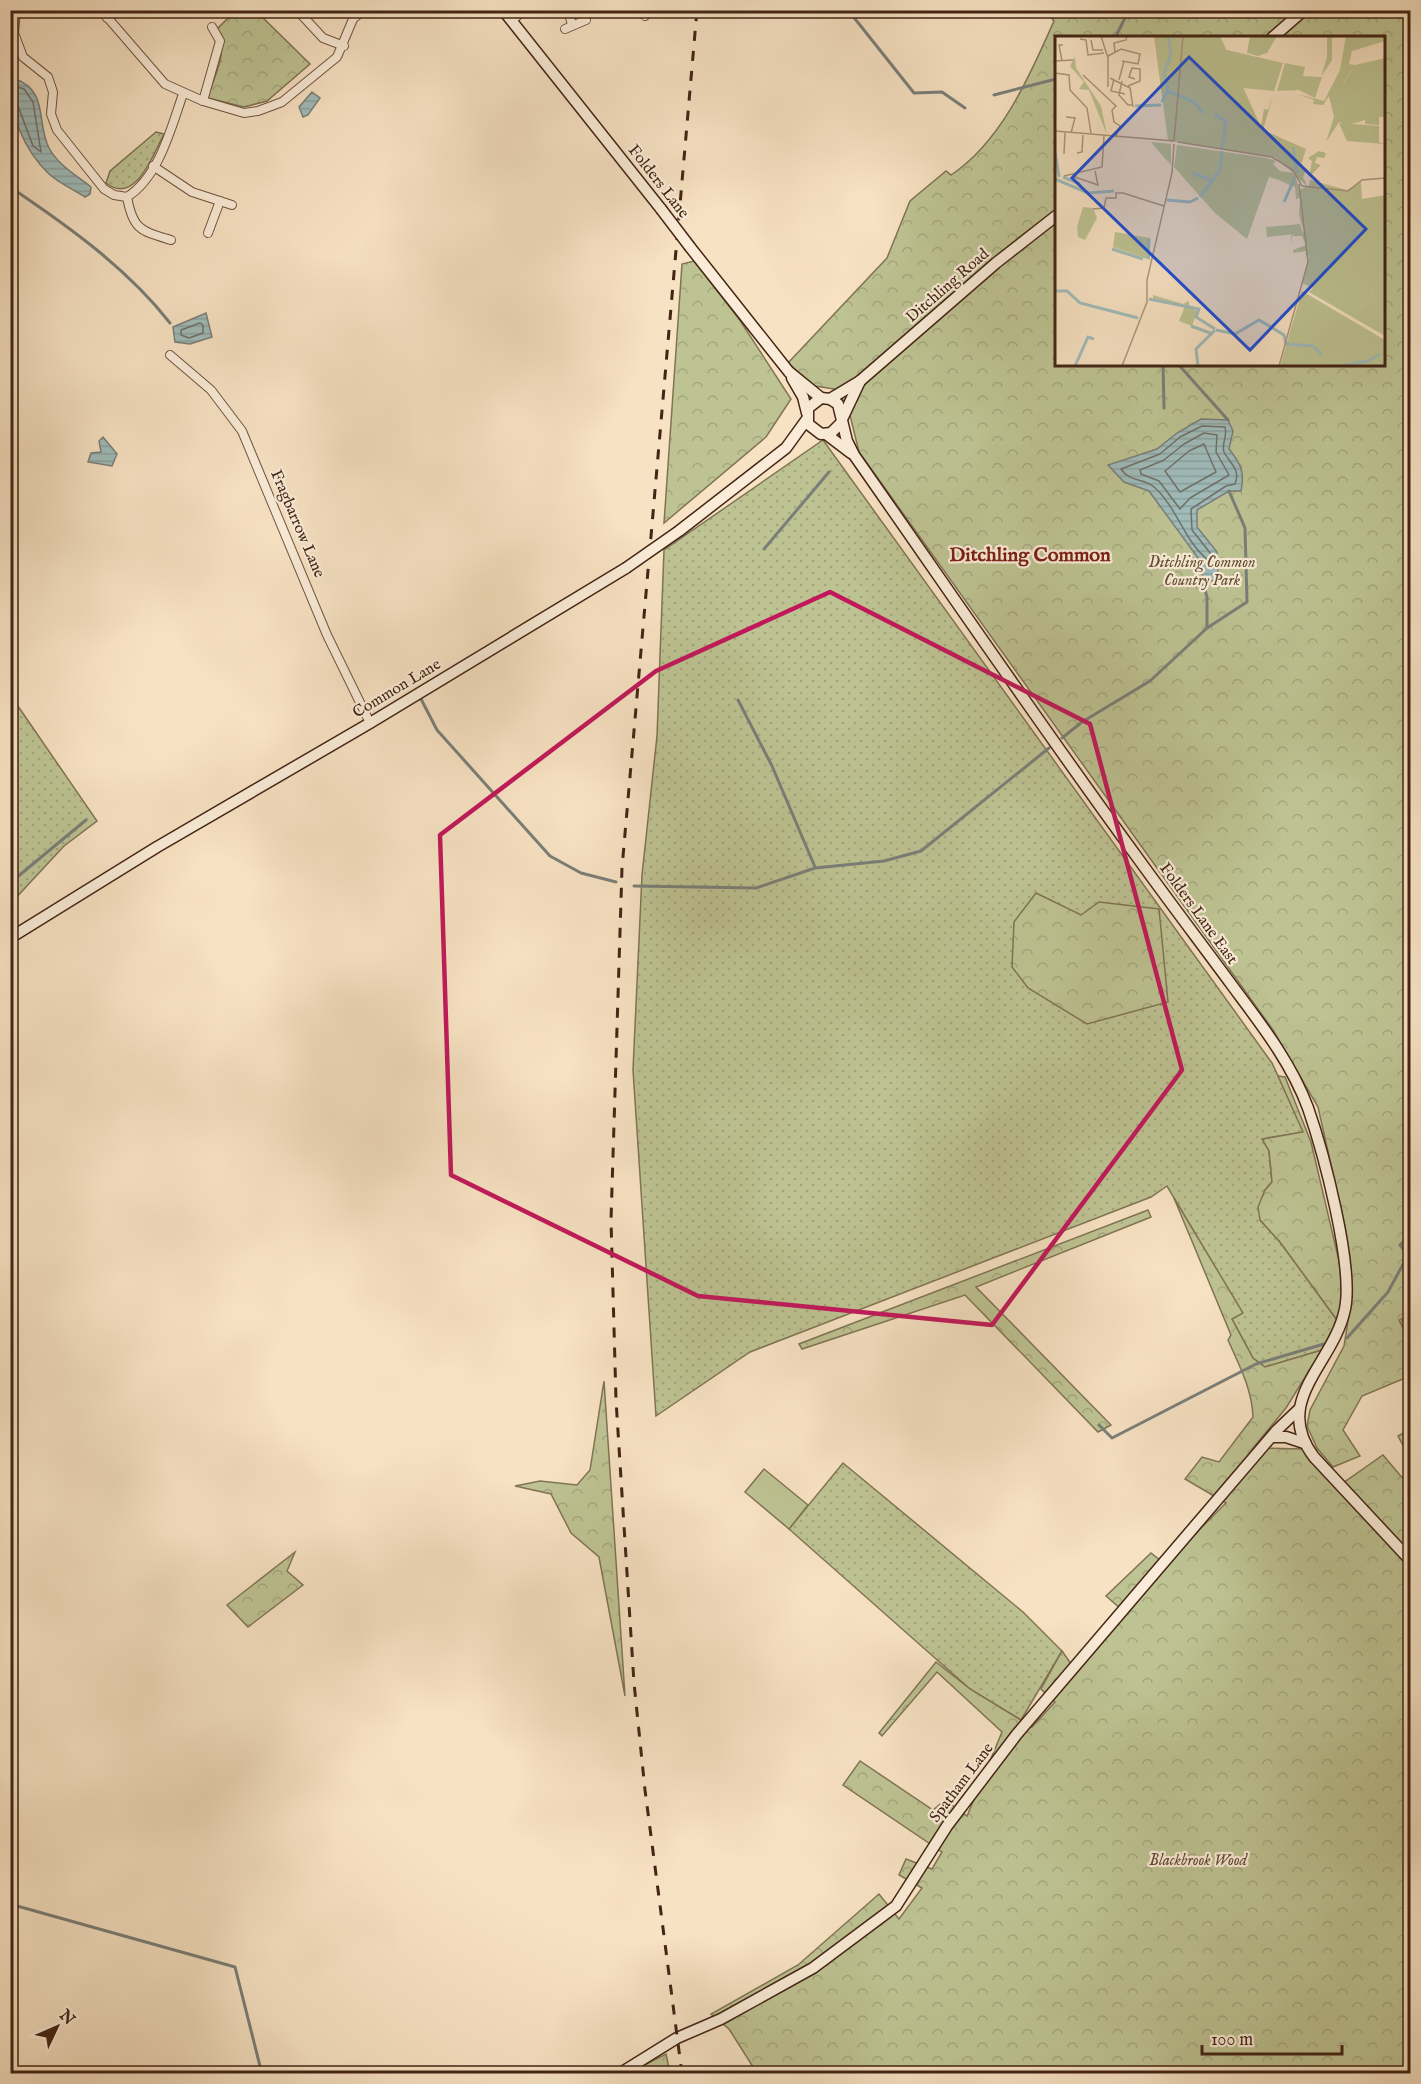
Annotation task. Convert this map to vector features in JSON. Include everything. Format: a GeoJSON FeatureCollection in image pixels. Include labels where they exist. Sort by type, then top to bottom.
{"type":"FeatureCollection","features":[{"type":"Feature","properties":{"kind":"street"},"geometry":{"type":"LineString","coordinates":[[16,10],[14,33],[22,57],[48,77],[53,92],[51,114],[57,130],[104,189],[114,195],[127,197],[140,189],[165,144],[183,94]]}},
{"type":"Feature","properties":{"kind":"street"},"geometry":{"type":"LineString","coordinates":[[115,10],[104,14],[165,84],[202,101],[244,113],[274,106],[337,57],[344,46],[354,19],[364,10]]}},
{"type":"Feature","properties":{"kind":"street"},"geometry":{"type":"LineString","coordinates":[[297,10],[323,38],[344,46]]}},
{"type":"Feature","properties":{"kind":"street","name":"Folders Lane"},"geometry":{"type":"LineString","coordinates":[[504,10],[789,372],[803,398],[807,416]]}},
{"type":"Feature","properties":{"kind":"street"},"geometry":{"type":"LineString","coordinates":[[512,20],[525,10]]}},
{"type":"Feature","properties":{"kind":"street"},"geometry":{"type":"LineString","coordinates":[[568,10],[568,27],[586,20]]}},
{"type":"Feature","properties":{"kind":"street"},"geometry":{"type":"LineString","coordinates":[[1274,36],[1304,10]]}},
{"type":"Feature","properties":{"kind":"street"},"geometry":{"type":"LineString","coordinates":[[202,101],[220,41],[212,27]]}},
{"type":"Feature","properties":{"kind":"street"},"geometry":{"type":"LineString","coordinates":[[153,166],[192,192],[232,205]]}},
{"type":"Feature","properties":{"kind":"street"},"geometry":{"type":"LineString","coordinates":[[127,197],[131,219],[141,231],[171,240]]}},
{"type":"Feature","properties":{"kind":"street"},"geometry":{"type":"LineString","coordinates":[[208,233],[220,201]]}},
{"type":"Feature","properties":{"kind":"street","name":"Ditchling Road"},"geometry":{"type":"LineString","coordinates":[[825,398],[860,381],[996,263],[1055,217]]}},
{"type":"Feature","properties":{"kind":"street","name":"Fragbarrow Lane"},"geometry":{"type":"LineString","coordinates":[[170,355],[211,390],[242,431],[327,635],[370,723]]}},
{"type":"Feature","properties":{"kind":"street","name":"Folders Lane"},"geometry":{"type":"LineString","coordinates":[[789,372],[825,398]]}},
{"type":"Feature","properties":{"kind":"street","name":"Ditchling Road"},"geometry":{"type":"LineString","coordinates":[[842,419],[860,381]]}},
{"type":"Feature","properties":{"kind":"street"},"geometry":{"type":"LineString","coordinates":[[825,398],[838,404],[842,419],[836,430],[823,434],[812,428],[807,416],[811,404],[825,398]]}},
{"type":"Feature","properties":{"kind":"street","name":"Common Lane"},"geometry":{"type":"LineString","coordinates":[[786,448],[807,416]]}},
{"type":"Feature","properties":{"kind":"street","name":"Folders Lane East"},"geometry":{"type":"LineString","coordinates":[[842,419],[854,455],[1104,812],[1265,1031],[1302,1093],[1314,1128],[1337,1220],[1347,1292],[1342,1320],[1298,1410]]}},
{"type":"Feature","properties":{"kind":"street","name":"Common Lane"},"geometry":{"type":"LineString","coordinates":[[10,938],[157,847],[370,723],[626,568],[679,531],[786,448],[806,437],[823,434]]}},
{"type":"Feature","properties":{"kind":"street","name":"Folders Lane East"},"geometry":{"type":"LineString","coordinates":[[823,434],[854,455]]}},
{"type":"Feature","properties":{"kind":"street"},"geometry":{"type":"LineString","coordinates":[[1298,1410],[1299,1428],[1304,1443],[1410,1560]]}},
{"type":"Feature","properties":{"kind":"street","name":"Spatham Lane"},"geometry":{"type":"LineString","coordinates":[[619,2073],[677,2038],[722,2019],[813,1968],[896,1906],[947,1826],[1017,1734],[1272,1437],[1298,1410]]}},
{"type":"Feature","properties":{"kind":"street"},"geometry":{"type":"LineString","coordinates":[[1272,1437],[1287,1437],[1304,1443]]}},
{"type":"Feature","properties":{"kind":"highlighted area"},"geometry":{"type":"Polygon","coordinates":[[[830,592],[1090,724],[1182,1070],[992,1325],[698,1296],[451,1175],[440,835],[656,671],[830,592]]]}},
{"type":"Feature","properties":{"kind":"green space"},"geometry":{"type":"Polygon","coordinates":[[[221,11],[256,11],[310,64],[267,101],[244,107],[208,98],[221,56],[222,48],[217,29],[228,18],[221,11]]]}},
{"type":"Feature","properties":{"kind":"green space","name":"Ditchling Common Country Park"},"geometry":{"type":"Polygon","coordinates":[[[1045,11],[1410,11],[1410,1315],[1399,1320],[1410,1342],[1410,1376],[1362,1396],[1343,1430],[1360,1456],[1333,1467],[1317,1448],[1307,1426],[1310,1410],[1344,1346],[1351,1302],[1351,1268],[1345,1227],[1318,1107],[1273,1030],[859,452],[848,407],[834,389],[815,386],[788,363],[887,258],[910,201],[946,171],[951,175],[969,161],[1000,126],[1035,63],[1054,21],[1045,11]]]}},
{"type":"Feature","properties":{"kind":"green space"},"geometry":{"type":"Polygon","coordinates":[[[156,132],[164,134],[142,175],[126,188],[116,188],[106,183],[110,171],[156,132]]]}},
{"type":"Feature","properties":{"kind":"green space"},"geometry":{"type":"Polygon","coordinates":[[[694,261],[739,319],[791,399],[766,437],[664,523],[682,264],[694,261]]]}},
{"type":"Feature","properties":{"kind":"green space"},"geometry":{"type":"Polygon","coordinates":[[[823,440],[1272,1063],[1304,1132],[1263,1139],[1269,1151],[1272,1182],[1265,1190],[1260,1220],[1280,1242],[1337,1320],[1322,1350],[1265,1367],[1253,1358],[1232,1319],[1242,1313],[1167,1186],[1151,1197],[750,1352],[656,1416],[633,1070],[642,875],[657,736],[664,550],[823,440]]]}},
{"type":"Feature","properties":{"kind":"green space"},"geometry":{"type":"Polygon","coordinates":[[[11,696],[97,821],[64,846],[11,903],[11,696]]]}},
{"type":"Feature","properties":{"kind":"green space"},"geometry":{"type":"Polygon","coordinates":[[[1036,893],[1081,915],[1099,902],[1159,909],[1168,1002],[1087,1024],[1028,988],[1012,967],[1014,922],[1036,893]]]}},
{"type":"Feature","properties":{"kind":"green space"},"geometry":{"type":"Polygon","coordinates":[[[1278,1076],[1285,1077],[1311,1142],[1340,1265],[1342,1304],[1337,1320],[1280,1242],[1260,1220],[1258,1207],[1265,1190],[1272,1182],[1269,1151],[1262,1139],[1303,1132],[1278,1076]]]}},
{"type":"Feature","properties":{"kind":"green space","name":"Blackbrook Wood"},"geometry":{"type":"Polygon","coordinates":[[[1174,1198],[1243,1313],[1232,1319],[1253,1358],[1265,1367],[1322,1350],[1286,1408],[1253,1448],[1304,1449],[1340,1485],[1383,1455],[1410,1487],[1410,2073],[753,2073],[755,2070],[729,2029],[711,2014],[798,1965],[879,1894],[899,1919],[922,1888],[899,1875],[906,1859],[932,1869],[942,1852],[843,1785],[860,1761],[933,1810],[945,1800],[967,1816],[1002,1732],[937,1672],[882,1736],[879,1733],[936,1662],[970,1689],[1032,1727],[1055,1702],[1041,1689],[1062,1651],[1076,1671],[1121,1609],[1106,1596],[1151,1553],[1165,1564],[1226,1503],[1185,1479],[1202,1457],[1219,1462],[1253,1417],[1252,1407],[1244,1377],[1228,1340],[1231,1335],[1174,1198]]]}},
{"type":"Feature","properties":{"kind":"green space"},"geometry":{"type":"Polygon","coordinates":[[[1148,1210],[1151,1217],[976,1287],[1111,1425],[1098,1432],[965,1295],[802,1349],[799,1344],[1148,1210]]]}},
{"type":"Feature","properties":{"kind":"green space"},"geometry":{"type":"Polygon","coordinates":[[[1410,1316],[1410,1342],[1400,1322],[1410,1316]]]}},
{"type":"Feature","properties":{"kind":"green space"},"geometry":{"type":"Polygon","coordinates":[[[604,1381],[625,1696],[599,1557],[571,1533],[551,1494],[515,1486],[540,1481],[577,1485],[590,1470],[604,1381]]]}},
{"type":"Feature","properties":{"kind":"green space"},"geometry":{"type":"Polygon","coordinates":[[[1410,1429],[1410,1448],[1405,1449],[1398,1436],[1410,1429]]]}},
{"type":"Feature","properties":{"kind":"green space"},"geometry":{"type":"Polygon","coordinates":[[[843,1463],[1023,1612],[1062,1651],[1021,1720],[970,1689],[789,1529],[843,1463]]]}},
{"type":"Feature","properties":{"kind":"green space"},"geometry":{"type":"Polygon","coordinates":[[[764,1469],[808,1505],[789,1529],[745,1492],[764,1469]]]}},
{"type":"Feature","properties":{"kind":"green space"},"geometry":{"type":"Polygon","coordinates":[[[295,1552],[287,1571],[303,1585],[248,1627],[227,1605],[295,1552]]]}},
{"type":"Feature","properties":{"kind":"green space"},"geometry":{"type":"Polygon","coordinates":[[[666,2054],[670,2073],[629,2073],[666,2054]]]}},
{"type":"Feature","properties":{"kind":"water"},"geometry":{"type":"Polygon","coordinates":[[[16,79],[26,85],[38,100],[49,148],[68,170],[91,187],[90,194],[85,197],[57,180],[32,154],[20,131],[13,106],[11,80],[16,79]]]}},
{"type":"Feature","properties":{"kind":"water"},"geometry":{"type":"Polygon","coordinates":[[[312,92],[320,98],[308,115],[303,117],[299,107],[312,92]]]}},
{"type":"Feature","properties":{"kind":"water"},"geometry":{"type":"Polygon","coordinates":[[[206,313],[212,337],[190,344],[175,342],[173,327],[206,313]]]}},
{"type":"Feature","properties":{"kind":"water"},"geometry":{"type":"Polygon","coordinates":[[[1201,419],[1228,420],[1233,431],[1229,449],[1242,473],[1241,491],[1229,491],[1197,510],[1197,527],[1217,552],[1218,579],[1203,583],[1201,562],[1149,491],[1124,482],[1108,465],[1157,449],[1177,433],[1201,419]]]}},
{"type":"Feature","properties":{"kind":"water"},"geometry":{"type":"Polygon","coordinates":[[[103,437],[117,454],[112,466],[88,462],[91,453],[101,452],[99,441],[103,437]]]}},
{"type":"Feature","properties":{"kind":"waterway"},"geometry":{"type":"LineString","coordinates":[[848,10],[914,93],[942,92],[965,108]]}},
{"type":"Feature","properties":{"kind":"waterway"},"geometry":{"type":"LineString","coordinates":[[1116,36],[1129,10]]}},
{"type":"Feature","properties":{"kind":"waterway"},"geometry":{"type":"LineString","coordinates":[[10,60],[16,79]]}},
{"type":"Feature","properties":{"kind":"waterway"},"geometry":{"type":"LineString","coordinates":[[994,95],[1055,79]]}},
{"type":"Feature","properties":{"kind":"waterway"},"geometry":{"type":"LineString","coordinates":[[10,187],[96,249],[135,284],[170,323]]}},
{"type":"Feature","properties":{"kind":"waterway"},"geometry":{"type":"LineString","coordinates":[[1163,366],[1164,408]]}},
{"type":"Feature","properties":{"kind":"waterway"},"geometry":{"type":"LineString","coordinates":[[1180,366],[1228,420]]}},
{"type":"Feature","properties":{"kind":"waterway"},"geometry":{"type":"LineString","coordinates":[[764,549],[829,472]]}},
{"type":"Feature","properties":{"kind":"waterway"},"geometry":{"type":"LineString","coordinates":[[1062,738],[1082,722],[1150,681],[1207,628],[1247,602],[1245,528],[1229,491]]}},
{"type":"Feature","properties":{"kind":"waterway"},"geometry":{"type":"LineString","coordinates":[[1203,583],[1207,597],[1207,628]]}},
{"type":"Feature","properties":{"kind":"waterway"},"geometry":{"type":"LineString","coordinates":[[420,697],[437,730],[550,856],[581,873],[616,882]]}},
{"type":"Feature","properties":{"kind":"waterway"},"geometry":{"type":"LineString","coordinates":[[738,700],[772,766],[815,867]]}},
{"type":"Feature","properties":{"kind":"waterway"},"geometry":{"type":"LineString","coordinates":[[634,886],[756,888],[815,868],[884,861],[921,851],[1049,748]]}},
{"type":"Feature","properties":{"kind":"waterway"},"geometry":{"type":"LineString","coordinates":[[10,883],[86,820]]}},
{"type":"Feature","properties":{"kind":"waterway"},"geometry":{"type":"LineString","coordinates":[[1347,1338],[1388,1292],[1408,1255],[1400,1245],[1410,1235]]}},
{"type":"Feature","properties":{"kind":"waterway"},"geometry":{"type":"LineString","coordinates":[[1099,1425],[1112,1438],[1256,1364],[1324,1344]]}},
{"type":"Feature","properties":{"kind":"waterway"},"geometry":{"type":"LineString","coordinates":[[10,1904],[235,1967],[262,2074]]}},
{"type":"Feature","properties":{"kind":"railway"},"geometry":{"type":"LineString","coordinates":[[682,2074],[645,1790],[634,1683],[616,1400],[611,1220],[622,868],[697,10]]}},
{"type":"Feature","properties":{"kind":"district","name":"Ditchling Common"},"geometry":{"type":"Point","coordinates":[1030,555]}}]}
